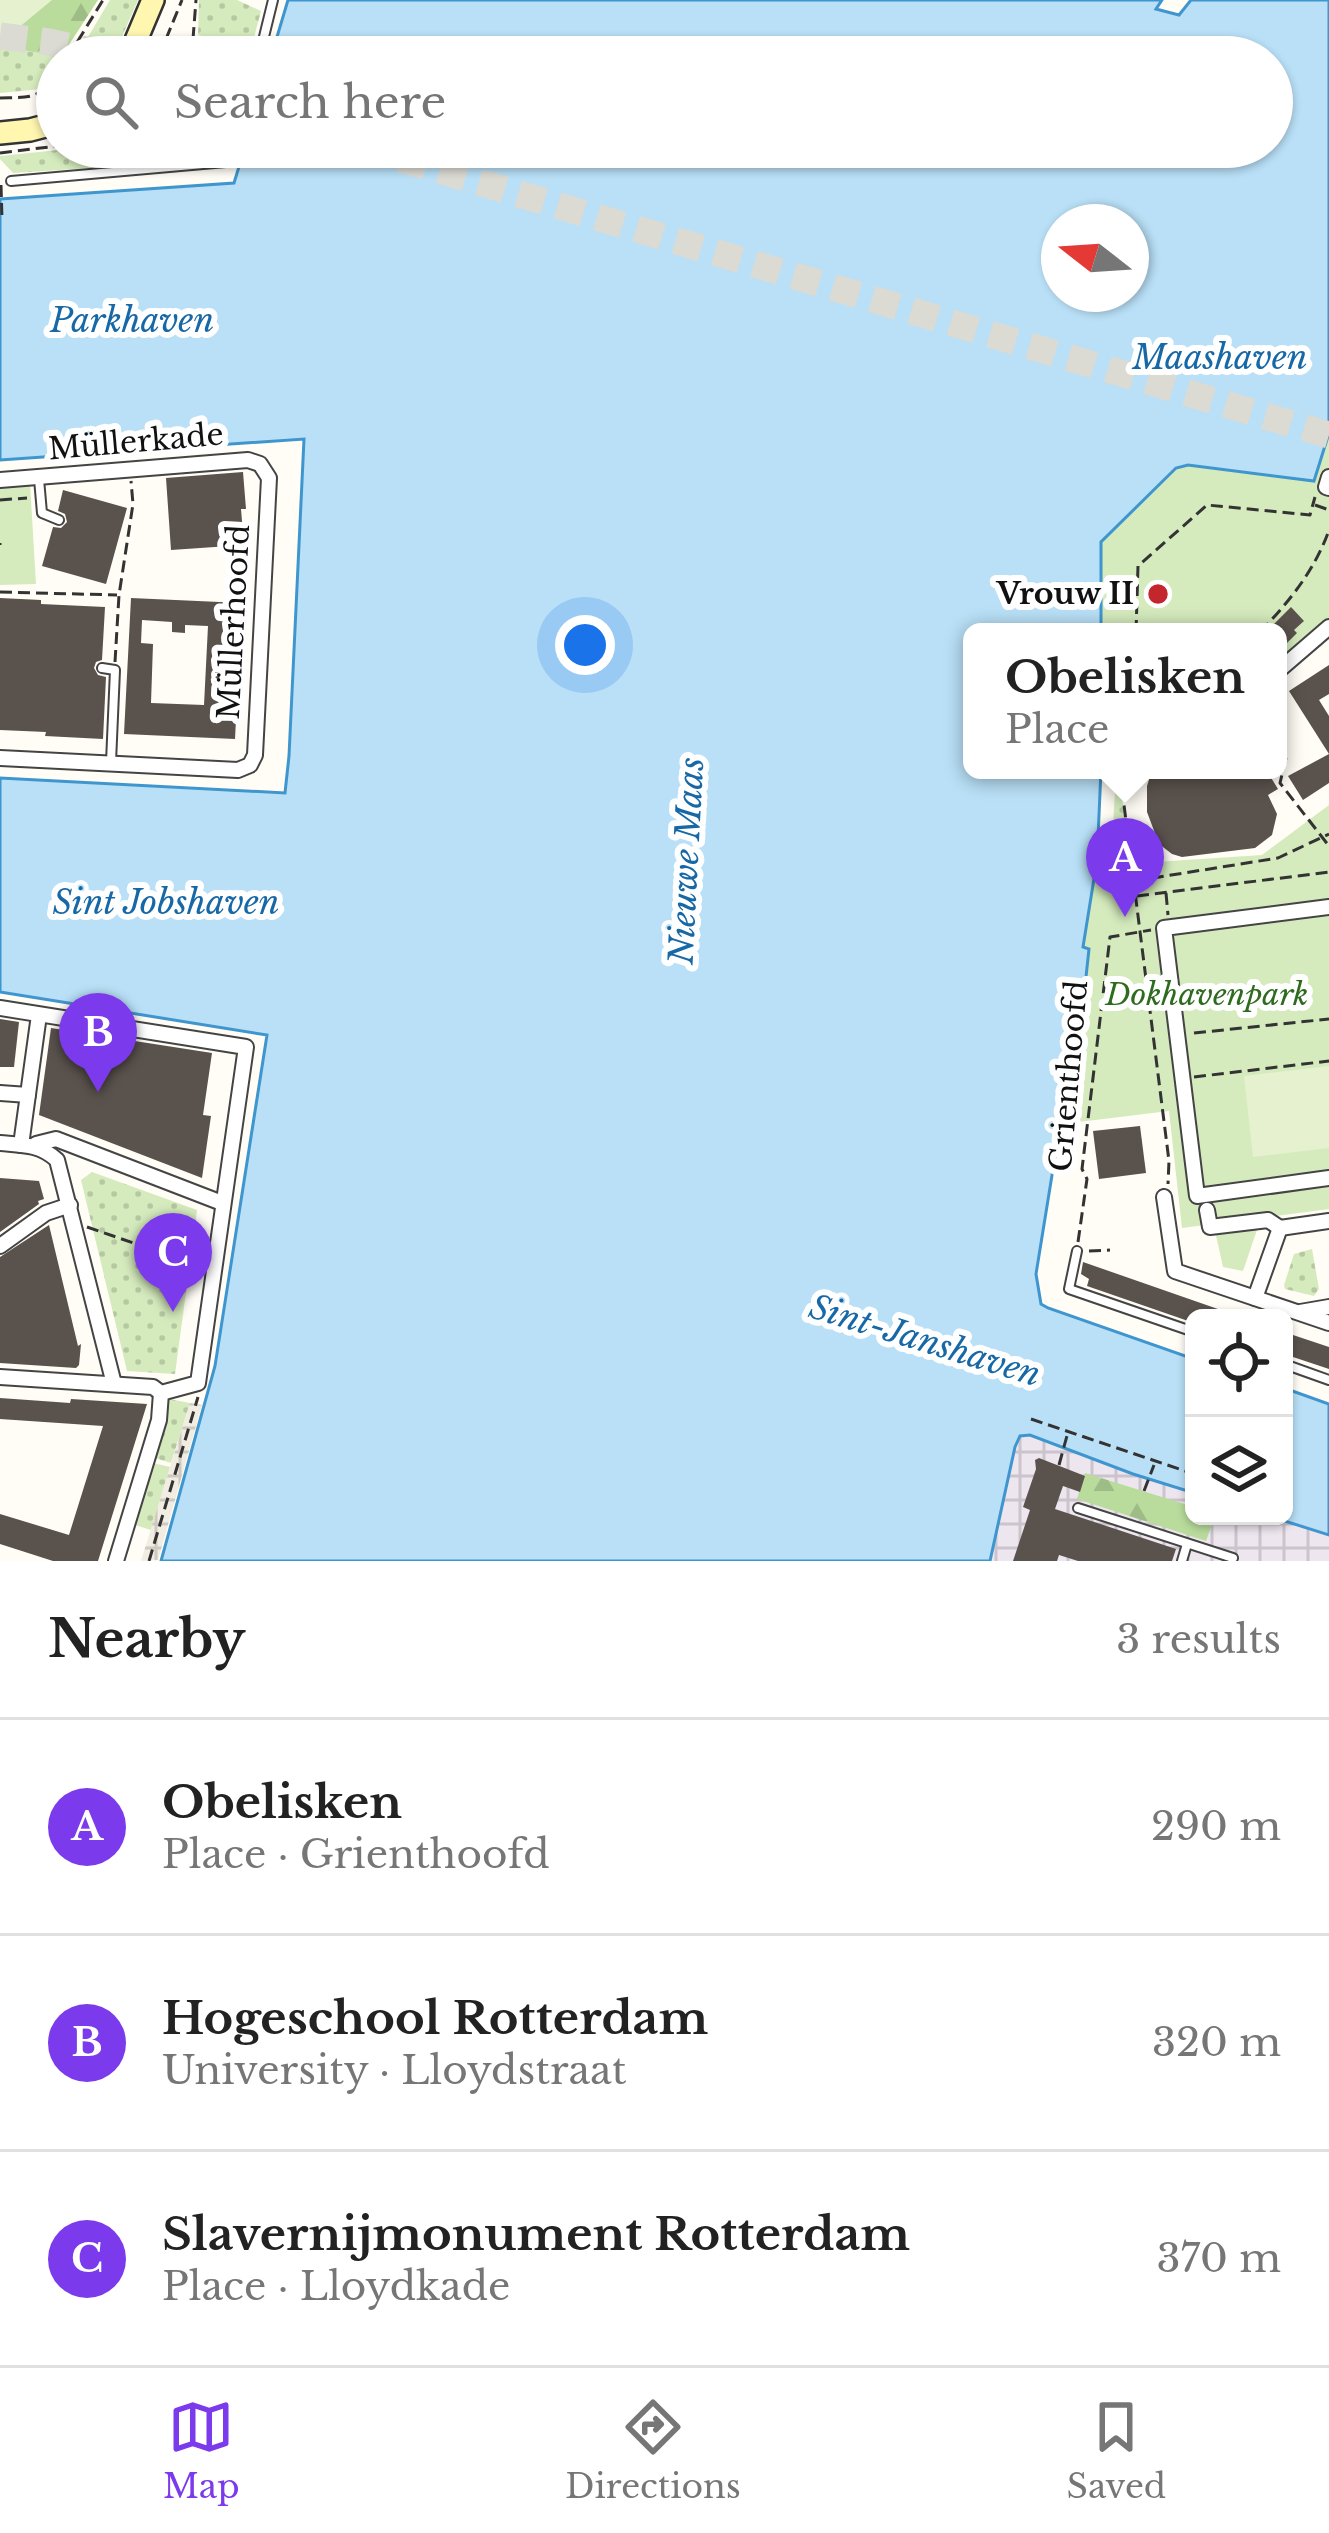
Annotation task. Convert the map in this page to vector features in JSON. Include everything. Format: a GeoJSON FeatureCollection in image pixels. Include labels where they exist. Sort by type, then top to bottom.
{"type":"FeatureCollection","features":[{"type":"Feature","properties":{"kind":"street"},"geometry":{"type":"LineString","coordinates":[[138,36],[153,0]]}},
{"type":"Feature","properties":{"kind":"street"},"geometry":{"type":"LineString","coordinates":[[158,36],[167,0]]}},
{"type":"Feature","properties":{"kind":"street"},"geometry":{"type":"LineString","coordinates":[[0,133],[36,127]]}},
{"type":"Feature","properties":{"kind":"street"},"geometry":{"type":"LineString","coordinates":[[0,149],[36,145]]}},
{"type":"Feature","properties":{"kind":"street","name":"Müllerkade"},"geometry":{"type":"LineString","coordinates":[[0,480],[248,460],[260,464],[268,476]]}},
{"type":"Feature","properties":{"kind":"street","name":"Müllerhoofd"},"geometry":{"type":"LineString","coordinates":[[111,764],[238,770],[254,761],[268,476]]}},
{"type":"Feature","properties":{"kind":"street"},"geometry":{"type":"LineString","coordinates":[[1287,663],[1329,627]]}},
{"type":"Feature","properties":{"kind":"street"},"geometry":{"type":"LineString","coordinates":[[0,758],[111,764]]}},
{"type":"Feature","properties":{"kind":"street"},"geometry":{"type":"LineString","coordinates":[[1329,908],[1167,924],[1197,1196],[1329,1178]]}},
{"type":"Feature","properties":{"kind":"street"},"geometry":{"type":"LineString","coordinates":[[0,1008],[246,1047],[198,1383],[161,1393]]}},
{"type":"Feature","properties":{"kind":"street"},"geometry":{"type":"LineString","coordinates":[[26,1145],[38,1015]]}},
{"type":"Feature","properties":{"kind":"street"},"geometry":{"type":"LineString","coordinates":[[0,1093],[28,1095]]}},
{"type":"Feature","properties":{"kind":"street"},"geometry":{"type":"LineString","coordinates":[[26,1145],[56,1139],[222,1203]]}},
{"type":"Feature","properties":{"kind":"street"},"geometry":{"type":"LineString","coordinates":[[0,1143],[46,1150],[57,1160],[114,1384]]}},
{"type":"Feature","properties":{"kind":"street"},"geometry":{"type":"LineString","coordinates":[[1164,1197],[1174,1270],[1329,1324]]}},
{"type":"Feature","properties":{"kind":"street"},"geometry":{"type":"LineString","coordinates":[[0,1246],[46,1213],[70,1205]]}},
{"type":"Feature","properties":{"kind":"street"},"geometry":{"type":"LineString","coordinates":[[1207,1210],[1210,1228],[1268,1220],[1280,1228],[1329,1221]]}},
{"type":"Feature","properties":{"kind":"street"},"geometry":{"type":"LineString","coordinates":[[1255,1298],[1280,1228]]}},
{"type":"Feature","properties":{"kind":"street"},"geometry":{"type":"LineString","coordinates":[[1295,1312],[1329,1307]]}},
{"type":"Feature","properties":{"kind":"street"},"geometry":{"type":"LineString","coordinates":[[0,1377],[153,1387],[161,1393]]}},
{"type":"Feature","properties":{"kind":"street"},"geometry":{"type":"LineString","coordinates":[[116,1561],[159,1420],[161,1393]]}},
{"type":"Feature","properties":{"kind":"lane"},"geometry":{"type":"LineString","coordinates":[[264,36],[273,0]]}},
{"type":"Feature","properties":{"kind":"lane"},"geometry":{"type":"LineString","coordinates":[[10,181],[158,168]]}},
{"type":"Feature","properties":{"kind":"lane"},"geometry":{"type":"LineString","coordinates":[[38,477],[43,514],[59,520]]}},
{"type":"Feature","properties":{"kind":"lane"},"geometry":{"type":"LineString","coordinates":[[102,668],[115,670],[111,764]]}},
{"type":"Feature","properties":{"kind":"lane"},"geometry":{"type":"LineString","coordinates":[[1077,1251],[1069,1288],[1185,1329]]}},
{"type":"Feature","properties":{"kind":"lane"},"geometry":{"type":"LineString","coordinates":[[1293,1367],[1329,1379]]}},
{"type":"Feature","properties":{"kind":"lane"},"geometry":{"type":"LineString","coordinates":[[1078,1508],[1233,1558]]}},
{"type":"Feature","properties":{"kind":"lane"},"geometry":{"type":"LineString","coordinates":[[1182,1561],[1187,1544]]}},
{"type":"Feature","properties":{"kind":"path"},"geometry":{"type":"LineString","coordinates":[[81,36],[104,0]]}},
{"type":"Feature","properties":{"kind":"path"},"geometry":{"type":"LineString","coordinates":[[163,36],[182,0]]}},
{"type":"Feature","properties":{"kind":"path"},"geometry":{"type":"LineString","coordinates":[[193,36],[196,0]]}},
{"type":"Feature","properties":{"kind":"path"},"geometry":{"type":"LineString","coordinates":[[0,98],[36,94]]}},
{"type":"Feature","properties":{"kind":"path"},"geometry":{"type":"LineString","coordinates":[[0,149],[36,150]]}},
{"type":"Feature","properties":{"kind":"path"},"geometry":{"type":"LineString","coordinates":[[2,190],[2,220]]}},
{"type":"Feature","properties":{"kind":"path"},"geometry":{"type":"LineString","coordinates":[[115,670],[118,595],[134,504],[130,470]]}},
{"type":"Feature","properties":{"kind":"path"},"geometry":{"type":"LineString","coordinates":[[1136,623],[1138,566],[1207,505],[1310,515],[1319,485],[1328,484]]}},
{"type":"Feature","properties":{"kind":"path"},"geometry":{"type":"LineString","coordinates":[[0,500],[40,497]]}},
{"type":"Feature","properties":{"kind":"path"},"geometry":{"type":"LineString","coordinates":[[1313,505],[1329,510]]}},
{"type":"Feature","properties":{"kind":"path"},"geometry":{"type":"LineString","coordinates":[[1268,623],[1295,592],[1329,530]]}},
{"type":"Feature","properties":{"kind":"path"},"geometry":{"type":"LineString","coordinates":[[0,592],[118,595]]}},
{"type":"Feature","properties":{"kind":"path"},"geometry":{"type":"LineString","coordinates":[[1128,779],[1124,805],[1169,1161],[1164,1197]]}},
{"type":"Feature","properties":{"kind":"path"},"geometry":{"type":"LineString","coordinates":[[1281,779],[1329,846]]}},
{"type":"Feature","properties":{"kind":"path"},"geometry":{"type":"LineString","coordinates":[[1134,881],[1278,858],[1326,836]]}},
{"type":"Feature","properties":{"kind":"path"},"geometry":{"type":"LineString","coordinates":[[1136,896],[1329,872]]}},
{"type":"Feature","properties":{"kind":"path"},"geometry":{"type":"LineString","coordinates":[[1166,893],[1167,924]]}},
{"type":"Feature","properties":{"kind":"path","name":"Grienthoofd"},"geometry":{"type":"LineString","coordinates":[[1077,1251],[1110,937],[1141,931]]}},
{"type":"Feature","properties":{"kind":"path"},"geometry":{"type":"LineString","coordinates":[[1177,1035],[1329,1018]]}},
{"type":"Feature","properties":{"kind":"path"},"geometry":{"type":"LineString","coordinates":[[1183,1078],[1329,1061]]}},
{"type":"Feature","properties":{"kind":"path"},"geometry":{"type":"LineString","coordinates":[[74,1223],[213,1271]]}},
{"type":"Feature","properties":{"kind":"path"},"geometry":{"type":"LineString","coordinates":[[1077,1251],[1110,1250]]}},
{"type":"Feature","properties":{"kind":"path"},"geometry":{"type":"LineString","coordinates":[[149,1561],[197,1404],[198,1383]]}},
{"type":"Feature","properties":{"kind":"path"},"geometry":{"type":"LineString","coordinates":[[1031,1419],[1185,1471]]}},
{"type":"Feature","properties":{"kind":"path"},"geometry":{"type":"LineString","coordinates":[[1059,1465],[1068,1432]]}},
{"type":"Feature","properties":{"kind":"path"},"geometry":{"type":"LineString","coordinates":[[1144,1491],[1155,1461]]}},
{"type":"Feature","properties":{"kind":"shaded area"},"geometry":{"type":"Polygon","coordinates":[[[1001,1382],[1185,1452],[1185,1525],[1293,1525],[1293,1514],[1329,1506],[1329,1561],[967,1561],[1001,1382]]]}},
{"type":"Feature","properties":{"kind":"shaded area"},"geometry":{"type":"Polygon","coordinates":[[[190,1403],[202,1405],[158,1560],[141,1561],[190,1403]]]}},
{"type":"Feature","properties":{"kind":"green space"},"geometry":{"type":"Polygon","coordinates":[[[0,0],[98,0],[75,36],[36,36],[36,52],[0,46],[0,0]]]}},
{"type":"Feature","properties":{"kind":"green space"},"geometry":{"type":"Polygon","coordinates":[[[0,0],[52,0],[0,43],[0,0]]]}},
{"type":"Feature","properties":{"kind":"green space"},"geometry":{"type":"Polygon","coordinates":[[[110,0],[138,0],[122,36],[89,36],[110,0]]]}},
{"type":"Feature","properties":{"kind":"green space"},"geometry":{"type":"Polygon","coordinates":[[[199,0],[237,0],[261,11],[254,36],[198,35],[199,0]]]}},
{"type":"Feature","properties":{"kind":"green space"},"geometry":{"type":"Polygon","coordinates":[[[0,46],[36,53],[36,89],[0,93],[0,46]]]}},
{"type":"Feature","properties":{"kind":"green space"},"geometry":{"type":"Polygon","coordinates":[[[36,152],[36,168],[91,168],[13,173],[0,156],[36,152]]]}},
{"type":"Feature","properties":{"kind":"green space"},"geometry":{"type":"Polygon","coordinates":[[[1329,433],[1329,627],[1287,663],[1287,623],[1101,623],[1101,542],[1176,468],[1188,465],[1314,481],[1329,433]]]}},
{"type":"Feature","properties":{"kind":"green space"},"geometry":{"type":"Polygon","coordinates":[[[30,483],[36,584],[0,585],[0,486],[30,483]]]}},
{"type":"Feature","properties":{"kind":"green space"},"geometry":{"type":"Polygon","coordinates":[[[1116,779],[1125,779],[1122,798],[1134,906],[1109,908],[1116,779]]]}},
{"type":"Feature","properties":{"kind":"green space","name":"Dokhavenpark"},"geometry":{"type":"Polygon","coordinates":[[[1329,805],[1329,1209],[1182,1228],[1169,1111],[1062,1124],[1076,1027],[1081,1023],[1088,949],[1083,948],[1097,860],[1140,863],[1262,855],[1329,805]]]}},
{"type":"Feature","properties":{"kind":"green space"},"geometry":{"type":"Polygon","coordinates":[[[1329,1066],[1329,1148],[1253,1157],[1244,1076],[1329,1066]]]}},
{"type":"Feature","properties":{"kind":"green space"},"geometry":{"type":"Polygon","coordinates":[[[92,1172],[197,1210],[175,1374],[127,1371],[81,1180],[92,1172]]]}},
{"type":"Feature","properties":{"kind":"green space"},"geometry":{"type":"Polygon","coordinates":[[[1258,1227],[1243,1271],[1223,1267],[1215,1231],[1258,1227]]]}},
{"type":"Feature","properties":{"kind":"green space"},"geometry":{"type":"Polygon","coordinates":[[[1312,1249],[1319,1289],[1314,1296],[1285,1289],[1294,1254],[1312,1249]]]}},
{"type":"Feature","properties":{"kind":"green space"},"geometry":{"type":"Polygon","coordinates":[[[169,1399],[190,1403],[171,1463],[155,1458],[169,1399]]]}},
{"type":"Feature","properties":{"kind":"green space"},"geometry":{"type":"Polygon","coordinates":[[[153,1463],[170,1467],[151,1530],[135,1525],[153,1463]]]}},
{"type":"Feature","properties":{"kind":"green space"},"geometry":{"type":"Polygon","coordinates":[[[1085,1473],[1185,1504],[1185,1525],[1212,1525],[1206,1541],[1077,1499],[1085,1473]]]}},
{"type":"Feature","properties":{"kind":"water"},"geometry":{"type":"Polygon","coordinates":[[[288,0],[1162,0],[1156,9],[1179,15],[1191,0],[1329,0],[1329,433],[1314,481],[1188,465],[1176,468],[1101,542],[1101,623],[963,623],[963,779],[1101,779],[1097,860],[1083,947],[1089,949],[1081,1023],[1076,1027],[1036,1274],[1041,1304],[1048,1308],[1185,1356],[1185,1490],[1030,1435],[1020,1436],[1015,1447],[990,1561],[161,1561],[215,1366],[267,1035],[0,992],[0,778],[285,793],[304,439],[0,460],[0,199],[234,183],[239,168],[1293,168],[1293,36],[277,36],[288,0]]]}},
{"type":"Feature","properties":{"kind":"water"},"geometry":{"type":"Polygon","coordinates":[[[1293,1391],[1329,1404],[1329,1535],[1293,1524],[1293,1391]]]}},
{"type":"Feature","properties":{"kind":"building"},"geometry":{"type":"Polygon","coordinates":[[[243,472],[244,545],[171,550],[166,478],[243,472]]]}},
{"type":"Feature","properties":{"kind":"building"},"geometry":{"type":"Polygon","coordinates":[[[63,490],[127,508],[106,584],[42,566],[53,527],[61,528],[67,522],[58,511],[63,490]]]}},
{"type":"Feature","properties":{"kind":"building"},"geometry":{"type":"Polygon","coordinates":[[[0,598],[105,607],[102,660],[94,668],[106,677],[103,739],[0,730],[0,598]]]}},
{"type":"Feature","properties":{"kind":"building"},"geometry":{"type":"Polygon","coordinates":[[[131,598],[242,603],[235,739],[124,734],[131,598]],[[142,620],[141,643],[153,644],[151,703],[204,705],[208,626],[185,625],[185,633],[172,632],[172,622],[142,620]]]}},
{"type":"Feature","properties":{"kind":"building"},"geometry":{"type":"Polygon","coordinates":[[[1291,607],[1304,621],[1287,643],[1287,623],[1275,623],[1291,607]]]}},
{"type":"Feature","properties":{"kind":"building"},"geometry":{"type":"Polygon","coordinates":[[[1329,665],[1329,694],[1319,700],[1329,716],[1329,754],[1289,691],[1329,665]]]}},
{"type":"Feature","properties":{"kind":"building"},"geometry":{"type":"Polygon","coordinates":[[[1329,754],[1329,783],[1303,800],[1288,776],[1329,754]]]}},
{"type":"Feature","properties":{"kind":"building"},"geometry":{"type":"Polygon","coordinates":[[[1149,779],[1272,779],[1278,789],[1268,795],[1277,814],[1272,835],[1255,848],[1182,857],[1172,854],[1159,844],[1147,812],[1149,779]]]}},
{"type":"Feature","properties":{"kind":"building"},"geometry":{"type":"Polygon","coordinates":[[[0,1019],[19,1022],[14,1067],[0,1067],[0,1019]]]}},
{"type":"Feature","properties":{"kind":"building"},"geometry":{"type":"Polygon","coordinates":[[[51,1028],[212,1053],[203,1115],[211,1116],[202,1178],[39,1115],[51,1028]]]}},
{"type":"Feature","properties":{"kind":"building"},"geometry":{"type":"Polygon","coordinates":[[[1140,1126],[1146,1173],[1099,1179],[1093,1131],[1140,1126]]]}},
{"type":"Feature","properties":{"kind":"building"},"geometry":{"type":"Polygon","coordinates":[[[0,1178],[39,1181],[44,1199],[0,1232],[0,1178]]]}},
{"type":"Feature","properties":{"kind":"building"},"geometry":{"type":"Polygon","coordinates":[[[49,1225],[78,1346],[81,1344],[79,1365],[0,1363],[0,1257],[49,1225]]]}},
{"type":"Feature","properties":{"kind":"building"},"geometry":{"type":"Polygon","coordinates":[[[1083,1262],[1218,1309],[1185,1309],[1185,1320],[1087,1286],[1089,1279],[1081,1274],[1083,1262]]]}},
{"type":"Feature","properties":{"kind":"building"},"geometry":{"type":"Polygon","coordinates":[[[1293,1335],[1329,1347],[1329,1369],[1293,1357],[1293,1335]]]}},
{"type":"Feature","properties":{"kind":"building"},"geometry":{"type":"Polygon","coordinates":[[[0,1398],[147,1404],[98,1561],[53,1561],[0,1544],[0,1514],[69,1535],[103,1426],[0,1419],[0,1398]]]}},
{"type":"Feature","properties":{"kind":"building"},"geometry":{"type":"Polygon","coordinates":[[[1039,1458],[1085,1476],[1080,1492],[1063,1486],[1055,1509],[1176,1549],[1172,1561],[1078,1561],[1059,1555],[1057,1561],[1013,1561],[1030,1510],[1023,1507],[1039,1458]]]}},
{"type":"Feature","properties":{"kind":"tunnel"},"geometry":{"type":"LineString","coordinates":[[0,36],[36,40]]}},
{"type":"Feature","properties":{"kind":"tunnel"},"geometry":{"type":"LineString","coordinates":[[432,168],[1329,435]]}},
{"type":"Feature","properties":{"kind":"place","name":"Vrouw II"},"geometry":{"type":"Point","coordinates":[1158,594]}},
{"type":"Feature","properties":{"kind":"place","name":"Obelisken"},"geometry":{"type":"Point","coordinates":[1125,917]}},
{"type":"Feature","properties":{"kind":"place","name":"Hogeschool Rotterdam"},"geometry":{"type":"Point","coordinates":[98,1092]}},
{"type":"Feature","properties":{"kind":"place","name":"Slavernijmonument Rotterdam"},"geometry":{"type":"Point","coordinates":[173,1312]}},
{"type":"Feature","properties":{"kind":"water label","name":"Parkhaven"},"geometry":{"type":"Point","coordinates":[132,320]}},
{"type":"Feature","properties":{"kind":"water label","name":"Maashaven"},"geometry":{"type":"Point","coordinates":[1220,357]}},
{"type":"Feature","properties":{"kind":"water label","name":"Nieuwe Maas"},"geometry":{"type":"Point","coordinates":[686,861]}},
{"type":"Feature","properties":{"kind":"water label","name":"Sint Jobshaven"},"geometry":{"type":"Point","coordinates":[166,902]}},
{"type":"Feature","properties":{"kind":"water label","name":"Sint-Janshaven"},"geometry":{"type":"Point","coordinates":[925,1340]}}]}
